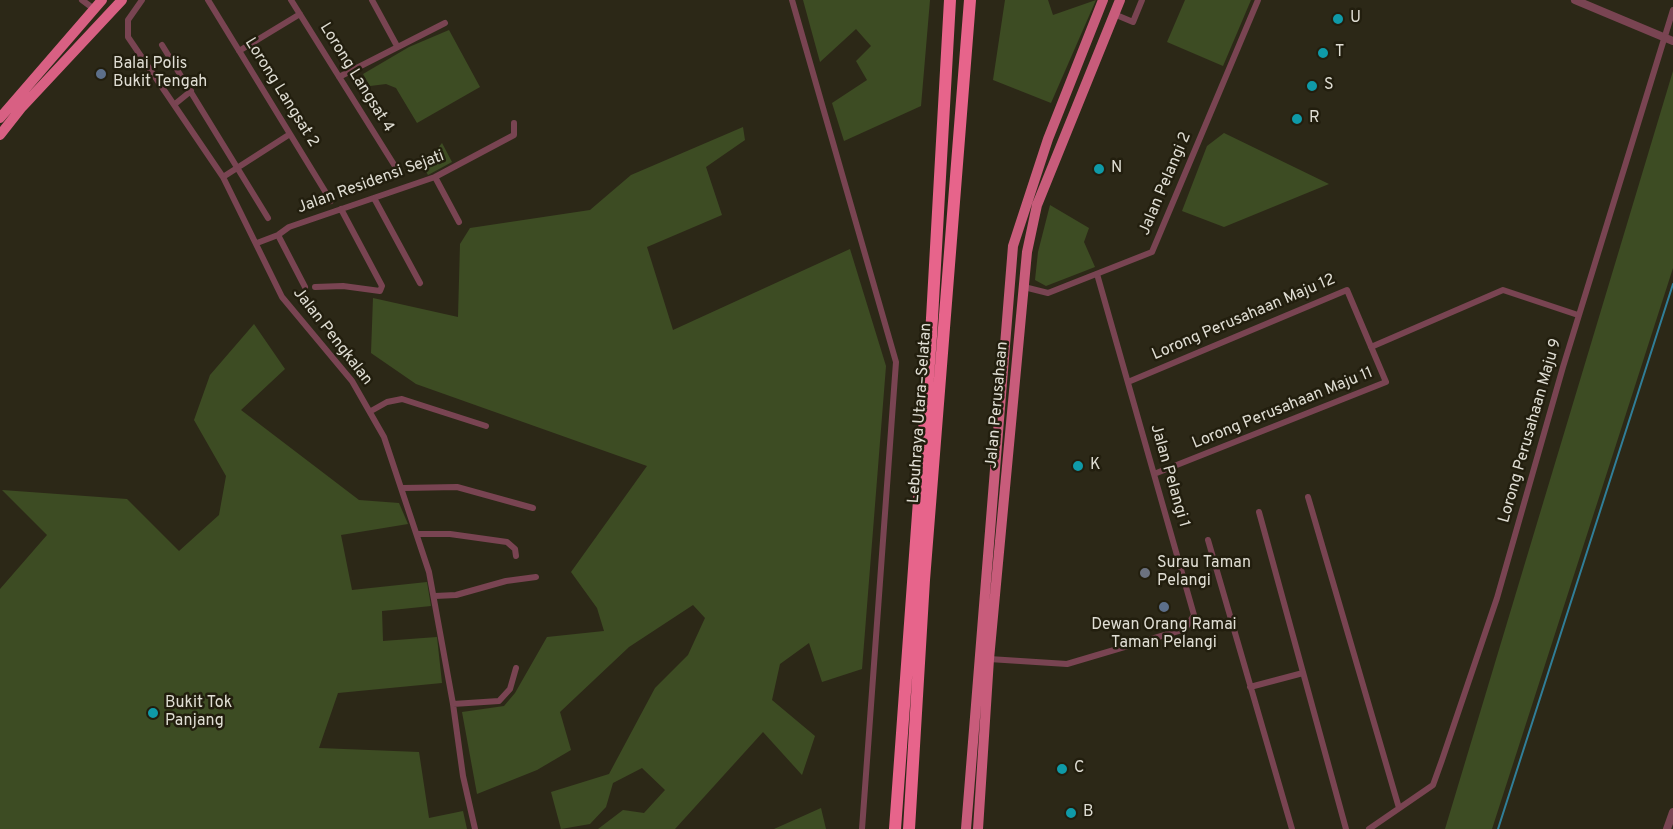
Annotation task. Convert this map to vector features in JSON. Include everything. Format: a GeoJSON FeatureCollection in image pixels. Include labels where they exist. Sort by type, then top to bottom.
{"type":"FeatureCollection","features":[{"type":"Feature","properties":{"kind":"highway"},"geometry":{"type":"LineString","coordinates":[[0,118],[102,0]]}},
{"type":"Feature","properties":{"kind":"highway"},"geometry":{"type":"LineString","coordinates":[[0,135],[22,107],[122,0]]}},
{"type":"Feature","properties":{"kind":"highway","name":"Lebuhraya Utara–Selatan"},"geometry":{"type":"LineString","coordinates":[[895,829],[931,336],[950,0]]}},
{"type":"Feature","properties":{"kind":"highway","name":"Lebuhraya Utara–Selatan"},"geometry":{"type":"LineString","coordinates":[[909,829],[924,580],[970,0]]}},
{"type":"Feature","properties":{"kind":"main road","name":"Jalan Perusahaan"},"geometry":{"type":"LineString","coordinates":[[966,829],[1013,246],[1048,139],[1103,0]]}},
{"type":"Feature","properties":{"kind":"main road","name":"Jalan Perusahaan"},"geometry":{"type":"LineString","coordinates":[[978,829],[989,659],[1027,252],[1037,205],[1120,0]]}},
{"type":"Feature","properties":{"kind":"street"},"geometry":{"type":"LineString","coordinates":[[82,0],[94,9]]}},
{"type":"Feature","properties":{"kind":"street","name":"Jalan Pengkalan"},"geometry":{"type":"LineString","coordinates":[[142,0],[128,20],[126,31],[222,177],[282,297],[352,381],[371,411],[403,488],[419,534],[435,596],[463,776],[475,829]]}},
{"type":"Feature","properties":{"kind":"street","name":"Lorong Langsat 2"},"geometry":{"type":"LineString","coordinates":[[208,0],[331,201]]}},
{"type":"Feature","properties":{"kind":"street","name":"Lorong Langsat 4"},"geometry":{"type":"LineString","coordinates":[[291,0],[398,171]]}},
{"type":"Feature","properties":{"kind":"street"},"geometry":{"type":"LineString","coordinates":[[372,0],[396,46]]}},
{"type":"Feature","properties":{"kind":"street"},"geometry":{"type":"LineString","coordinates":[[792,0],[896,363],[862,829]]}},
{"type":"Feature","properties":{"kind":"street"},"geometry":{"type":"LineString","coordinates":[[1114,14],[1133,22],[1142,0]]}},
{"type":"Feature","properties":{"kind":"street","name":"Jalan Pelangi 2"},"geometry":{"type":"LineString","coordinates":[[1024,286],[1048,293],[1152,252],[1258,0]]}},
{"type":"Feature","properties":{"kind":"street"},"geometry":{"type":"LineString","coordinates":[[1575,0],[1673,41]]}},
{"type":"Feature","properties":{"kind":"street","name":"Lorong Perusahaan Maju 9"},"geometry":{"type":"LineString","coordinates":[[1369,829],[1433,785],[1497,598],[1578,315],[1673,10]]}},
{"type":"Feature","properties":{"kind":"street"},"geometry":{"type":"LineString","coordinates":[[239,51],[300,14]]}},
{"type":"Feature","properties":{"kind":"street"},"geometry":{"type":"LineString","coordinates":[[339,77],[396,46],[446,23]]}},
{"type":"Feature","properties":{"kind":"street"},"geometry":{"type":"LineString","coordinates":[[162,45],[268,218]]}},
{"type":"Feature","properties":{"kind":"street"},"geometry":{"type":"LineString","coordinates":[[176,104],[191,91]]}},
{"type":"Feature","properties":{"kind":"street","name":"Jalan Residensi Sejati"},"geometry":{"type":"LineString","coordinates":[[257,243],[278,235],[289,227],[435,177],[514,135],[514,123]]}},
{"type":"Feature","properties":{"kind":"street"},"geometry":{"type":"LineString","coordinates":[[222,177],[290,134]]}},
{"type":"Feature","properties":{"kind":"street"},"geometry":{"type":"LineString","coordinates":[[435,177],[459,222]]}},
{"type":"Feature","properties":{"kind":"street"},"geometry":{"type":"LineString","coordinates":[[374,198],[420,283]]}},
{"type":"Feature","properties":{"kind":"street"},"geometry":{"type":"LineString","coordinates":[[315,287],[343,286],[380,291],[382,286],[341,209]]}},
{"type":"Feature","properties":{"kind":"street"},"geometry":{"type":"LineString","coordinates":[[278,235],[306,287]]}},
{"type":"Feature","properties":{"kind":"street","name":"Jalan Pelangi 1"},"geometry":{"type":"LineString","coordinates":[[989,659],[1066,664],[1185,629],[1194,615],[1097,274]]}},
{"type":"Feature","properties":{"kind":"street","name":"Lorong Perusahaan Maju 12"},"geometry":{"type":"LineString","coordinates":[[1128,381],[1347,290],[1371,347]]}},
{"type":"Feature","properties":{"kind":"street"},"geometry":{"type":"LineString","coordinates":[[1371,347],[1503,290],[1578,315]]}},
{"type":"Feature","properties":{"kind":"street","name":"Lorong Perusahaan Maju 11"},"geometry":{"type":"LineString","coordinates":[[1154,474],[1386,382],[1371,347]]}},
{"type":"Feature","properties":{"kind":"street"},"geometry":{"type":"LineString","coordinates":[[371,411],[387,402],[402,399],[486,426]]}},
{"type":"Feature","properties":{"kind":"street"},"geometry":{"type":"LineString","coordinates":[[403,488],[457,487],[533,508]]}},
{"type":"Feature","properties":{"kind":"street"},"geometry":{"type":"LineString","coordinates":[[1308,497],[1399,808]]}},
{"type":"Feature","properties":{"kind":"street"},"geometry":{"type":"LineString","coordinates":[[1259,512],[1346,829]]}},
{"type":"Feature","properties":{"kind":"street"},"geometry":{"type":"LineString","coordinates":[[419,534],[450,534],[507,542],[515,549],[516,556]]}},
{"type":"Feature","properties":{"kind":"street"},"geometry":{"type":"LineString","coordinates":[[1208,540],[1292,829]]}},
{"type":"Feature","properties":{"kind":"street"},"geometry":{"type":"LineString","coordinates":[[435,596],[456,595],[506,581],[536,577]]}},
{"type":"Feature","properties":{"kind":"street"},"geometry":{"type":"LineString","coordinates":[[453,704],[499,701],[510,689],[516,668]]}},
{"type":"Feature","properties":{"kind":"street"},"geometry":{"type":"LineString","coordinates":[[1250,687],[1303,674]]}},
{"type":"Feature","properties":{"kind":"street"},"geometry":{"type":"LineString","coordinates":[[1667,829],[1673,812]]}},
{"type":"Feature","properties":{"kind":"green space"},"geometry":{"type":"Polygon","coordinates":[[[803,0],[930,0],[921,106],[844,141],[832,103],[867,80],[856,61],[871,46],[856,29],[820,62],[803,0]]]}},
{"type":"Feature","properties":{"kind":"green space"},"geometry":{"type":"Polygon","coordinates":[[[1005,0],[1048,0],[1053,15],[1096,0],[1051,103],[993,80],[1005,0]]]}},
{"type":"Feature","properties":{"kind":"green space"},"geometry":{"type":"Polygon","coordinates":[[[1185,0],[1251,0],[1223,66],[1167,42],[1185,0]]]}},
{"type":"Feature","properties":{"kind":"green space"},"geometry":{"type":"Polygon","coordinates":[[[449,30],[480,87],[417,123],[396,88],[386,84],[370,86],[363,74],[409,47],[449,30]]]}},
{"type":"Feature","properties":{"kind":"green space"},"geometry":{"type":"Polygon","coordinates":[[[1673,71],[1673,268],[1492,829],[1445,829],[1673,71]]]}},
{"type":"Feature","properties":{"kind":"green space"},"geometry":{"type":"Polygon","coordinates":[[[743,127],[745,140],[706,167],[722,215],[647,247],[673,330],[850,249],[886,366],[862,669],[822,682],[809,643],[780,664],[772,700],[815,736],[802,775],[763,732],[675,829],[598,829],[623,810],[644,813],[665,790],[642,768],[613,783],[606,807],[590,824],[561,829],[551,792],[609,774],[655,688],[688,655],[705,618],[693,605],[629,647],[560,712],[571,750],[537,770],[477,794],[462,712],[504,706],[515,693],[547,637],[604,631],[597,608],[571,572],[647,466],[416,384],[371,353],[373,298],[458,317],[460,244],[470,228],[590,210],[631,175],[743,127]]]}},
{"type":"Feature","properties":{"kind":"green space"},"geometry":{"type":"Polygon","coordinates":[[[1224,133],[1329,184],[1224,227],[1182,211],[1207,146],[1224,133]]]}},
{"type":"Feature","properties":{"kind":"green space"},"geometry":{"type":"Polygon","coordinates":[[[442,143],[452,162],[428,175],[423,167],[442,143]]]}},
{"type":"Feature","properties":{"kind":"green space"},"geometry":{"type":"Polygon","coordinates":[[[1050,205],[1089,228],[1084,242],[1095,267],[1046,286],[1035,280],[1038,252],[1050,205]]]}},
{"type":"Feature","properties":{"kind":"green space"},"geometry":{"type":"Polygon","coordinates":[[[254,324],[285,369],[241,410],[359,500],[399,503],[408,524],[341,535],[352,590],[427,582],[431,606],[382,611],[383,641],[437,637],[442,683],[338,693],[319,748],[419,752],[429,818],[463,811],[467,829],[0,829],[0,589],[47,535],[2,490],[127,499],[179,551],[219,515],[226,476],[194,420],[210,375],[254,324]]]}},
{"type":"Feature","properties":{"kind":"green space"},"geometry":{"type":"Polygon","coordinates":[[[821,808],[826,829],[774,829],[821,808]]]}},
{"type":"Feature","properties":{"kind":"waterway"},"geometry":{"type":"LineString","coordinates":[[1498,829],[1673,284]]}},
{"type":"Feature","properties":{"kind":"place","name":"U"},"geometry":{"type":"Point","coordinates":[1338,19]}},
{"type":"Feature","properties":{"kind":"place","name":"T"},"geometry":{"type":"Point","coordinates":[1323,53]}},
{"type":"Feature","properties":{"kind":"place","name":"Balai Polis Bukit Tengah"},"geometry":{"type":"Point","coordinates":[101,74]}},
{"type":"Feature","properties":{"kind":"place","name":"S"},"geometry":{"type":"Point","coordinates":[1312,86]}},
{"type":"Feature","properties":{"kind":"place","name":"R"},"geometry":{"type":"Point","coordinates":[1297,119]}},
{"type":"Feature","properties":{"kind":"place","name":"N"},"geometry":{"type":"Point","coordinates":[1099,169]}},
{"type":"Feature","properties":{"kind":"place","name":"K"},"geometry":{"type":"Point","coordinates":[1078,466]}},
{"type":"Feature","properties":{"kind":"place","name":"Surau Taman Pelangi"},"geometry":{"type":"Point","coordinates":[1145,573]}},
{"type":"Feature","properties":{"kind":"place","name":"Dewan Orang Ramai Taman Pelangi"},"geometry":{"type":"Point","coordinates":[1164,607]}},
{"type":"Feature","properties":{"kind":"place","name":"Bukit Tok Panjang"},"geometry":{"type":"Point","coordinates":[153,713]}},
{"type":"Feature","properties":{"kind":"place","name":"C"},"geometry":{"type":"Point","coordinates":[1062,769]}},
{"type":"Feature","properties":{"kind":"place","name":"B"},"geometry":{"type":"Point","coordinates":[1071,813]}}]}
